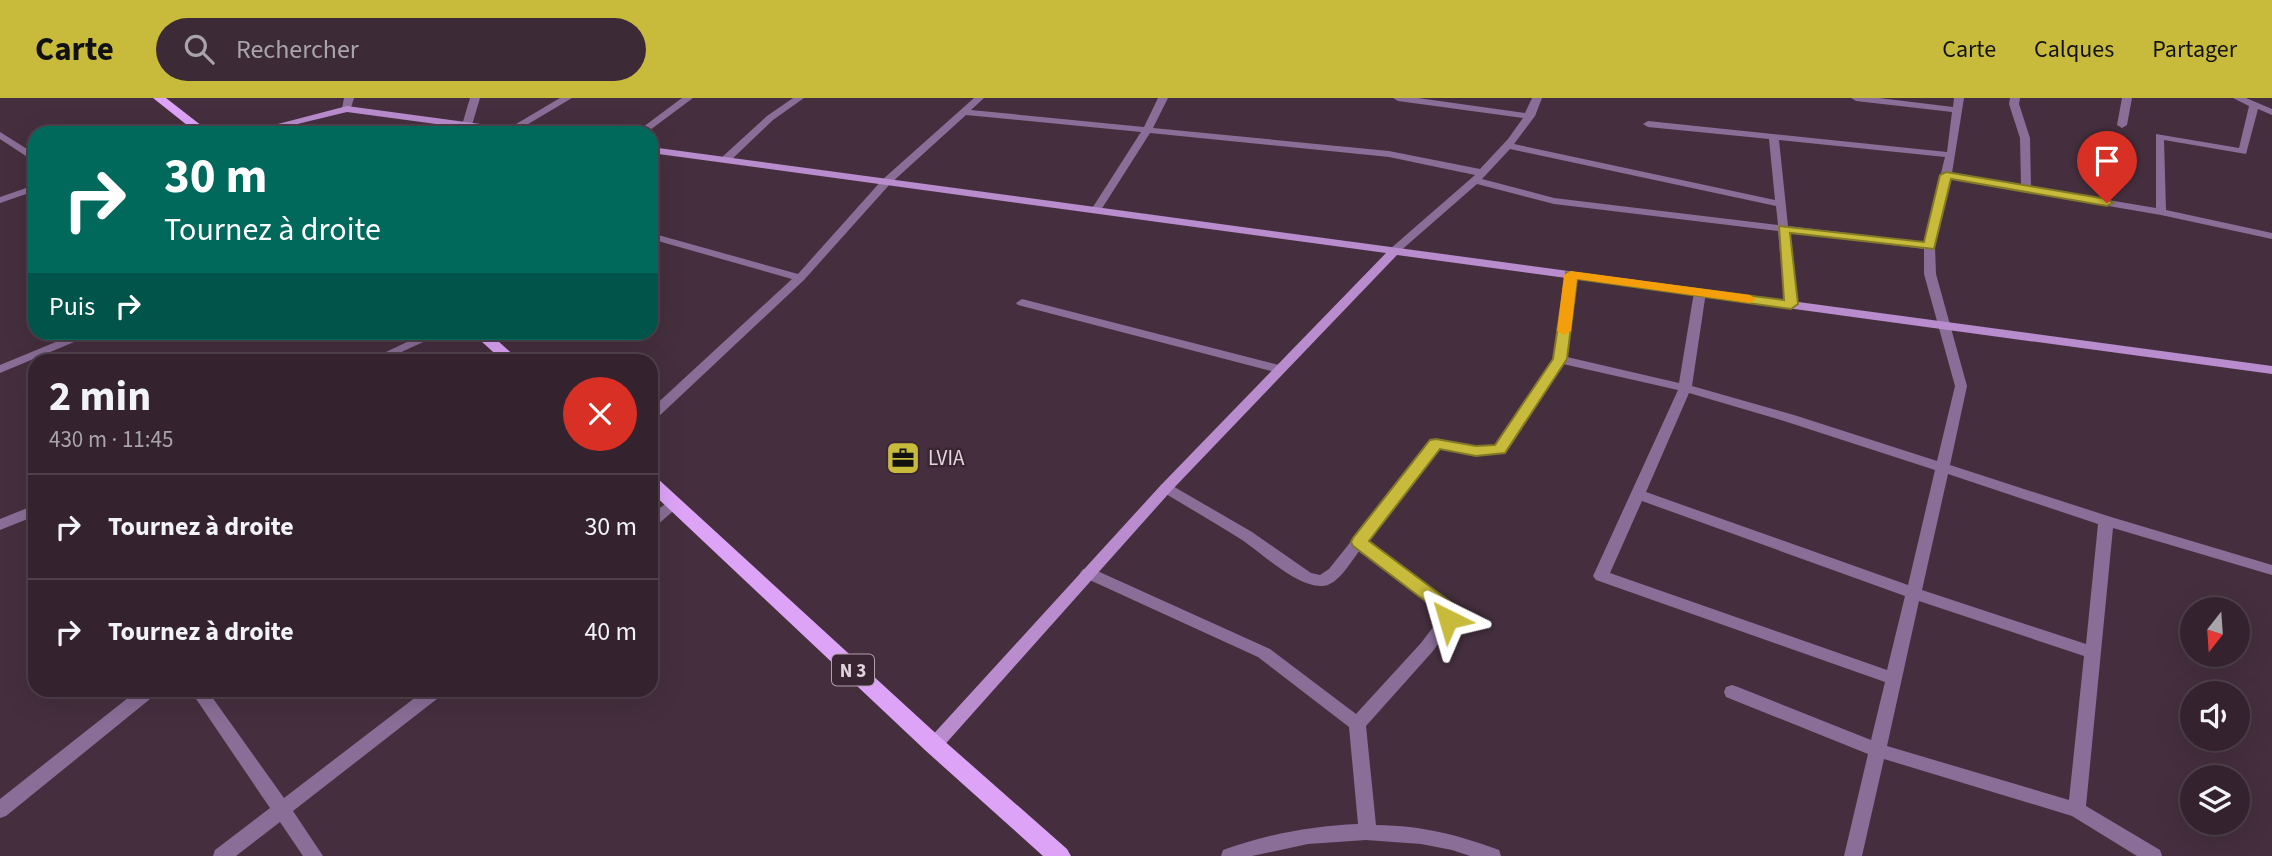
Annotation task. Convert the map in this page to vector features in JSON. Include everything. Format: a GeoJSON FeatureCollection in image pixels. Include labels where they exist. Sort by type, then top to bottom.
{"type":"FeatureCollection","features":[{"type":"Feature","properties":{"kind":"main road"},"geometry":{"type":"LineString","coordinates":[[159,98],[194,126]]}},
{"type":"Feature","properties":{"kind":"main road"},"geometry":{"type":"LineString","coordinates":[[487,340],[504,354]]}},
{"type":"Feature","properties":{"kind":"main road","name":"N 3"},"geometry":{"type":"LineString","coordinates":[[658,488],[934,746],[1059,856]]}},
{"type":"Feature","properties":{"kind":"street"},"geometry":{"type":"LineString","coordinates":[[347,109],[349,98]]}},
{"type":"Feature","properties":{"kind":"street"},"geometry":{"type":"LineString","coordinates":[[467,125],[475,98]]}},
{"type":"Feature","properties":{"kind":"street"},"geometry":{"type":"LineString","coordinates":[[518,126],[567,98]]}},
{"type":"Feature","properties":{"kind":"street"},"geometry":{"type":"LineString","coordinates":[[650,126],[688,98]]}},
{"type":"Feature","properties":{"kind":"street"},"geometry":{"type":"LineString","coordinates":[[725,160],[770,118],[799,98]]}},
{"type":"Feature","properties":{"kind":"street"},"geometry":{"type":"LineString","coordinates":[[658,410],[800,278],[886,182],[979,98]]}},
{"type":"Feature","properties":{"kind":"street"},"geometry":{"type":"LineString","coordinates":[[1096,210],[1146,132],[1163,98]]}},
{"type":"Feature","properties":{"kind":"street"},"geometry":{"type":"LineString","coordinates":[[1398,98],[1530,116]]}},
{"type":"Feature","properties":{"kind":"street"},"geometry":{"type":"LineString","coordinates":[[934,746],[1088,573],[1279,369],[1394,251],[1480,177],[1530,116],[1537,98]]}},
{"type":"Feature","properties":{"kind":"street"},"geometry":{"type":"LineString","coordinates":[[1853,856],[1961,386],[1930,274],[1930,246],[1951,155],[1958,104],[1856,98]]}},
{"type":"Feature","properties":{"kind":"street"},"geometry":{"type":"LineString","coordinates":[[2015,98],[2014,104],[2025,138],[2026,188]]}},
{"type":"Feature","properties":{"kind":"street"},"geometry":{"type":"LineString","coordinates":[[2122,125],[2127,98]]}},
{"type":"Feature","properties":{"kind":"street"},"geometry":{"type":"LineString","coordinates":[[2238,98],[2272,113]]}},
{"type":"Feature","properties":{"kind":"street"},"geometry":{"type":"LineString","coordinates":[[2161,212],[2159,136],[2244,152],[2254,105]]}},
{"type":"Feature","properties":{"kind":"street"},"geometry":{"type":"LineString","coordinates":[[277,126],[347,109],[473,126]]}},
{"type":"Feature","properties":{"kind":"street"},"geometry":{"type":"LineString","coordinates":[[962,112],[1389,155],[1480,177],[1554,201],[1930,246]]}},
{"type":"Feature","properties":{"kind":"street"},"geometry":{"type":"LineString","coordinates":[[1648,124],[1951,155]]}},
{"type":"Feature","properties":{"kind":"street"},"geometry":{"type":"LineString","coordinates":[[0,135],[28,154]]}},
{"type":"Feature","properties":{"kind":"street"},"geometry":{"type":"LineString","coordinates":[[1774,136],[1791,304]]}},
{"type":"Feature","properties":{"kind":"street"},"geometry":{"type":"LineString","coordinates":[[1506,145],[1781,205]]}},
{"type":"Feature","properties":{"kind":"street"},"geometry":{"type":"LineString","coordinates":[[658,153],[725,160],[2272,370]]}},
{"type":"Feature","properties":{"kind":"street"},"geometry":{"type":"LineString","coordinates":[[1946,175],[2161,212],[2272,236]]}},
{"type":"Feature","properties":{"kind":"street"},"geometry":{"type":"LineString","coordinates":[[0,200],[28,190]]}},
{"type":"Feature","properties":{"kind":"street"},"geometry":{"type":"LineString","coordinates":[[658,237],[800,278]]}},
{"type":"Feature","properties":{"kind":"street"},"geometry":{"type":"LineString","coordinates":[[1166,488],[1247,536],[1306,577],[1322,581],[1334,573],[1436,444],[1476,451],[1499,450],[1560,359],[1571,275]]}},
{"type":"Feature","properties":{"kind":"street"},"geometry":{"type":"LineString","coordinates":[[1700,292],[1685,388],[1601,576],[1894,679]]}},
{"type":"Feature","properties":{"kind":"street"},"geometry":{"type":"LineString","coordinates":[[1022,303],[1279,369]]}},
{"type":"Feature","properties":{"kind":"street"},"geometry":{"type":"LineString","coordinates":[[37,354],[72,340]]}},
{"type":"Feature","properties":{"kind":"street"},"geometry":{"type":"LineString","coordinates":[[389,354],[421,340]]}},
{"type":"Feature","properties":{"kind":"street"},"geometry":{"type":"LineString","coordinates":[[0,369],[28,358]]}},
{"type":"Feature","properties":{"kind":"street"},"geometry":{"type":"LineString","coordinates":[[1560,359],[1685,388],[1789,418],[2106,521],[2272,570]]}},
{"type":"Feature","properties":{"kind":"street"},"geometry":{"type":"LineString","coordinates":[[1637,495],[2091,652]]}},
{"type":"Feature","properties":{"kind":"street"},"geometry":{"type":"LineString","coordinates":[[658,516],[674,503]]}},
{"type":"Feature","properties":{"kind":"street"},"geometry":{"type":"LineString","coordinates":[[0,525],[28,513]]}},
{"type":"Feature","properties":{"kind":"street"},"geometry":{"type":"LineString","coordinates":[[2077,810],[2106,521]]}},
{"type":"Feature","properties":{"kind":"street"},"geometry":{"type":"LineString","coordinates":[[1357,724],[1427,647],[1448,619],[1446,607],[1359,542]]}},
{"type":"Feature","properties":{"kind":"street"},"geometry":{"type":"LineString","coordinates":[[1088,573],[1264,653],[1357,724],[1368,833]]}},
{"type":"Feature","properties":{"kind":"street"},"geometry":{"type":"LineString","coordinates":[[1732,692],[1877,750],[2077,810],[2154,856]]}},
{"type":"Feature","properties":{"kind":"street"},"geometry":{"type":"LineString","coordinates":[[0,810],[140,697]]}},
{"type":"Feature","properties":{"kind":"street"},"geometry":{"type":"LineString","coordinates":[[203,697],[314,856]]}},
{"type":"Feature","properties":{"kind":"street"},"geometry":{"type":"LineString","coordinates":[[222,856],[427,697]]}},
{"type":"Feature","properties":{"kind":"street"},"geometry":{"type":"LineString","coordinates":[[1230,856],[1258,844],[1368,833],[1396,833],[1448,841],[1492,856]]}},
{"type":"Feature","properties":{"kind":"slow traffic"},"geometry":{"type":"LineString","coordinates":[[1564,331],[1571,275],[1750,299]]}},
{"type":"Feature","properties":{"kind":"place","name":"LVIA"},"geometry":{"type":"Point","coordinates":[903,458]}},
{"type":"Feature","properties":{"kind":"route"},"geometry":{"type":"LineString","coordinates":[[1448,619],[1446,607],[1359,542],[1436,444],[1451,444],[1476,451],[1499,450],[1560,359],[1571,275],[1791,304],[1784,229],[1930,246],[1946,175],[2107,203]]}}]}
